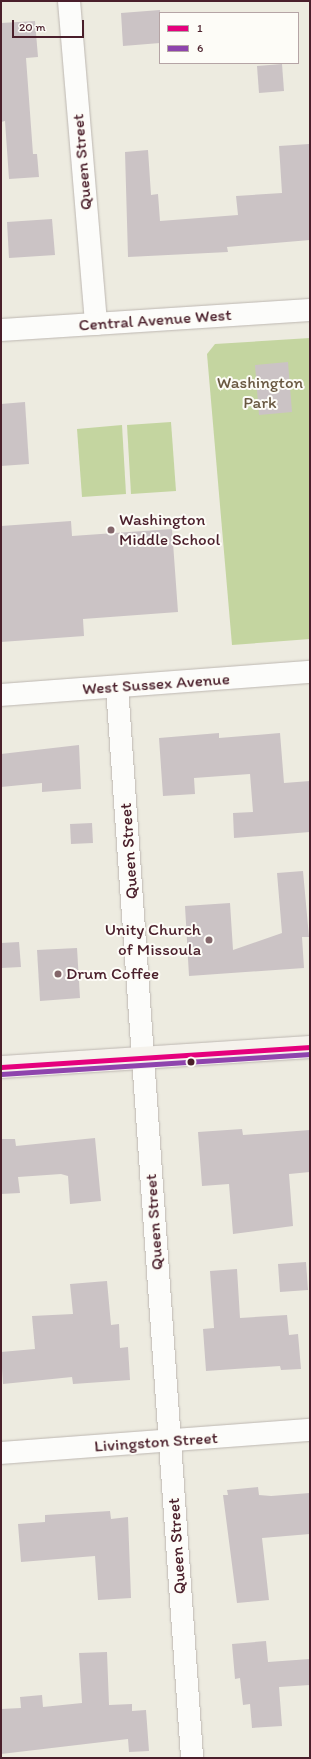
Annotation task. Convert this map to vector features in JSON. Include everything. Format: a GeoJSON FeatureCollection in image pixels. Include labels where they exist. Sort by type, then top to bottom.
{"type":"FeatureCollection","features":[{"type":"Feature","properties":{"kind":"street","name":"Queen Street"},"geometry":{"type":"LineString","coordinates":[[69,1],[96,324]]}},
{"type":"Feature","properties":{"kind":"street","name":"Central Avenue West"},"geometry":{"type":"LineString","coordinates":[[1,330],[310,310]]}},
{"type":"Feature","properties":{"kind":"street","name":"West Sussex Avenue"},"geometry":{"type":"LineString","coordinates":[[1,695],[310,672]]}},
{"type":"Feature","properties":{"kind":"street","name":"Queen Street"},"geometry":{"type":"LineString","coordinates":[[117,687],[192,1758]]}},
{"type":"Feature","properties":{"kind":"street"},"geometry":{"type":"LineString","coordinates":[[1,1067],[310,1047]]}},
{"type":"Feature","properties":{"kind":"street","name":"Livingston Street"},"geometry":{"type":"LineString","coordinates":[[1,1453],[310,1430]]}},
{"type":"Feature","properties":{"kind":"green space","name":"Washington Park"},"geometry":{"type":"Polygon","coordinates":[[[310,338],[310,639],[232,645],[207,354],[215,344],[310,338]]]}},
{"type":"Feature","properties":{"kind":"green space"},"geometry":{"type":"Polygon","coordinates":[[[171,422],[176,491],[131,494],[127,425],[171,422]]]}},
{"type":"Feature","properties":{"kind":"green space"},"geometry":{"type":"Polygon","coordinates":[[[122,425],[126,494],[82,497],[77,429],[122,425]]]}},
{"type":"Feature","properties":{"kind":"building"},"geometry":{"type":"Polygon","coordinates":[[[160,10],[159,43],[123,46],[121,13],[160,10]]]}},
{"type":"Feature","properties":{"kind":"building"},"geometry":{"type":"Polygon","coordinates":[[[35,21],[38,57],[26,58],[33,154],[37,154],[39,177],[9,179],[5,121],[1,122],[1,23],[35,21]]]}},
{"type":"Feature","properties":{"kind":"building"},"geometry":{"type":"Polygon","coordinates":[[[282,64],[284,91],[259,93],[257,66],[282,64]]]}},
{"type":"Feature","properties":{"kind":"building"},"geometry":{"type":"Polygon","coordinates":[[[309,144],[310,240],[227,247],[228,252],[128,257],[125,152],[148,150],[151,195],[158,194],[160,221],[238,215],[236,196],[282,193],[279,146],[309,144]]]}},
{"type":"Feature","properties":{"kind":"building"},"geometry":{"type":"Polygon","coordinates":[[[52,219],[55,255],[9,258],[7,222],[52,219]]]}},
{"type":"Feature","properties":{"kind":"building"},"geometry":{"type":"Polygon","coordinates":[[[288,362],[292,412],[259,415],[255,365],[288,362]]]}},
{"type":"Feature","properties":{"kind":"building"},"geometry":{"type":"Polygon","coordinates":[[[25,402],[29,464],[1,466],[1,404],[25,402]]]}},
{"type":"Feature","properties":{"kind":"building"},"geometry":{"type":"Polygon","coordinates":[[[71,521],[72,536],[172,529],[178,612],[83,619],[84,636],[1,642],[1,526],[71,521]]]}},
{"type":"Feature","properties":{"kind":"building"},"geometry":{"type":"Polygon","coordinates":[[[219,733],[219,738],[280,733],[284,783],[310,781],[310,832],[234,838],[233,813],[253,812],[250,774],[194,778],[195,794],[163,796],[159,738],[219,733]]]}},
{"type":"Feature","properties":{"kind":"building"},"geometry":{"type":"Polygon","coordinates":[[[79,745],[81,789],[42,792],[42,783],[1,787],[1,754],[79,745]]]}},
{"type":"Feature","properties":{"kind":"building"},"geometry":{"type":"Polygon","coordinates":[[[92,823],[93,843],[71,844],[70,824],[92,823]]]}},
{"type":"Feature","properties":{"kind":"building"},"geometry":{"type":"Polygon","coordinates":[[[303,871],[309,937],[302,937],[304,968],[189,976],[185,906],[230,903],[233,950],[282,933],[277,873],[303,871]]]}},
{"type":"Feature","properties":{"kind":"building"},"geometry":{"type":"Polygon","coordinates":[[[19,942],[21,967],[1,968],[1,943],[19,942]]]}},
{"type":"Feature","properties":{"kind":"building","name":"Drum Coffee"},"geometry":{"type":"Polygon","coordinates":[[[77,948],[80,998],[40,1001],[37,950],[77,948]]]}},
{"type":"Feature","properties":{"kind":"building"},"geometry":{"type":"Polygon","coordinates":[[[242,1129],[243,1135],[310,1130],[310,1172],[289,1174],[293,1226],[233,1234],[229,1184],[202,1186],[198,1132],[242,1129]]]}},
{"type":"Feature","properties":{"kind":"building"},"geometry":{"type":"Polygon","coordinates":[[[95,1138],[101,1201],[70,1204],[68,1176],[61,1174],[18,1177],[20,1193],[1,1194],[1,1139],[15,1139],[16,1146],[95,1138]]]}},
{"type":"Feature","properties":{"kind":"building"},"geometry":{"type":"Polygon","coordinates":[[[306,1262],[308,1290],[280,1292],[278,1264],[306,1262]]]}},
{"type":"Feature","properties":{"kind":"building"},"geometry":{"type":"Polygon","coordinates":[[[237,1269],[240,1318],[287,1315],[289,1335],[298,1334],[301,1369],[281,1370],[280,1366],[206,1371],[203,1329],[214,1328],[210,1271],[237,1269]]]}},
{"type":"Feature","properties":{"kind":"building"},"geometry":{"type":"Polygon","coordinates":[[[107,1281],[111,1325],[119,1324],[120,1348],[128,1347],[130,1380],[73,1384],[72,1377],[3,1384],[1,1352],[35,1349],[32,1316],[73,1314],[70,1284],[107,1281]]]}},
{"type":"Feature","properties":{"kind":"building"},"geometry":{"type":"Polygon","coordinates":[[[258,1487],[259,1495],[271,1496],[310,1493],[310,1534],[262,1538],[269,1600],[237,1603],[223,1495],[228,1495],[227,1490],[258,1487]]]}},
{"type":"Feature","properties":{"kind":"building"},"geometry":{"type":"Polygon","coordinates":[[[110,1511],[111,1519],[128,1517],[131,1598],[98,1600],[95,1556],[21,1562],[18,1524],[45,1522],[45,1515],[110,1511]]]}},
{"type":"Feature","properties":{"kind":"building"},"geometry":{"type":"Polygon","coordinates":[[[266,1641],[268,1662],[310,1659],[310,1685],[279,1687],[282,1726],[252,1728],[250,1704],[243,1705],[240,1678],[235,1679],[232,1644],[266,1641]]]}},
{"type":"Feature","properties":{"kind":"building"},"geometry":{"type":"Polygon","coordinates":[[[107,1652],[109,1705],[132,1704],[132,1711],[146,1710],[149,1751],[129,1752],[128,1739],[1,1754],[1,1709],[21,1708],[20,1697],[42,1695],[43,1707],[82,1703],[79,1653],[107,1652]]]}},
{"type":"Feature","properties":{"kind":"transit line","name":"1"},"geometry":{"type":"LineString","coordinates":[[1,1067],[310,1047]]}},
{"type":"Feature","properties":{"kind":"transit line","name":"6"},"geometry":{"type":"LineString","coordinates":[[1,1074],[310,1054]]}},
{"type":"Feature","properties":{"kind":"place","name":"Washington Middle School"},"geometry":{"type":"Point","coordinates":[111,530]}},
{"type":"Feature","properties":{"kind":"place","name":"Unity Church of Missoula"},"geometry":{"type":"Point","coordinates":[209,940]}},
{"type":"Feature","properties":{"kind":"place","name":"Drum Coffee"},"geometry":{"type":"Point","coordinates":[58,974]}}]}
